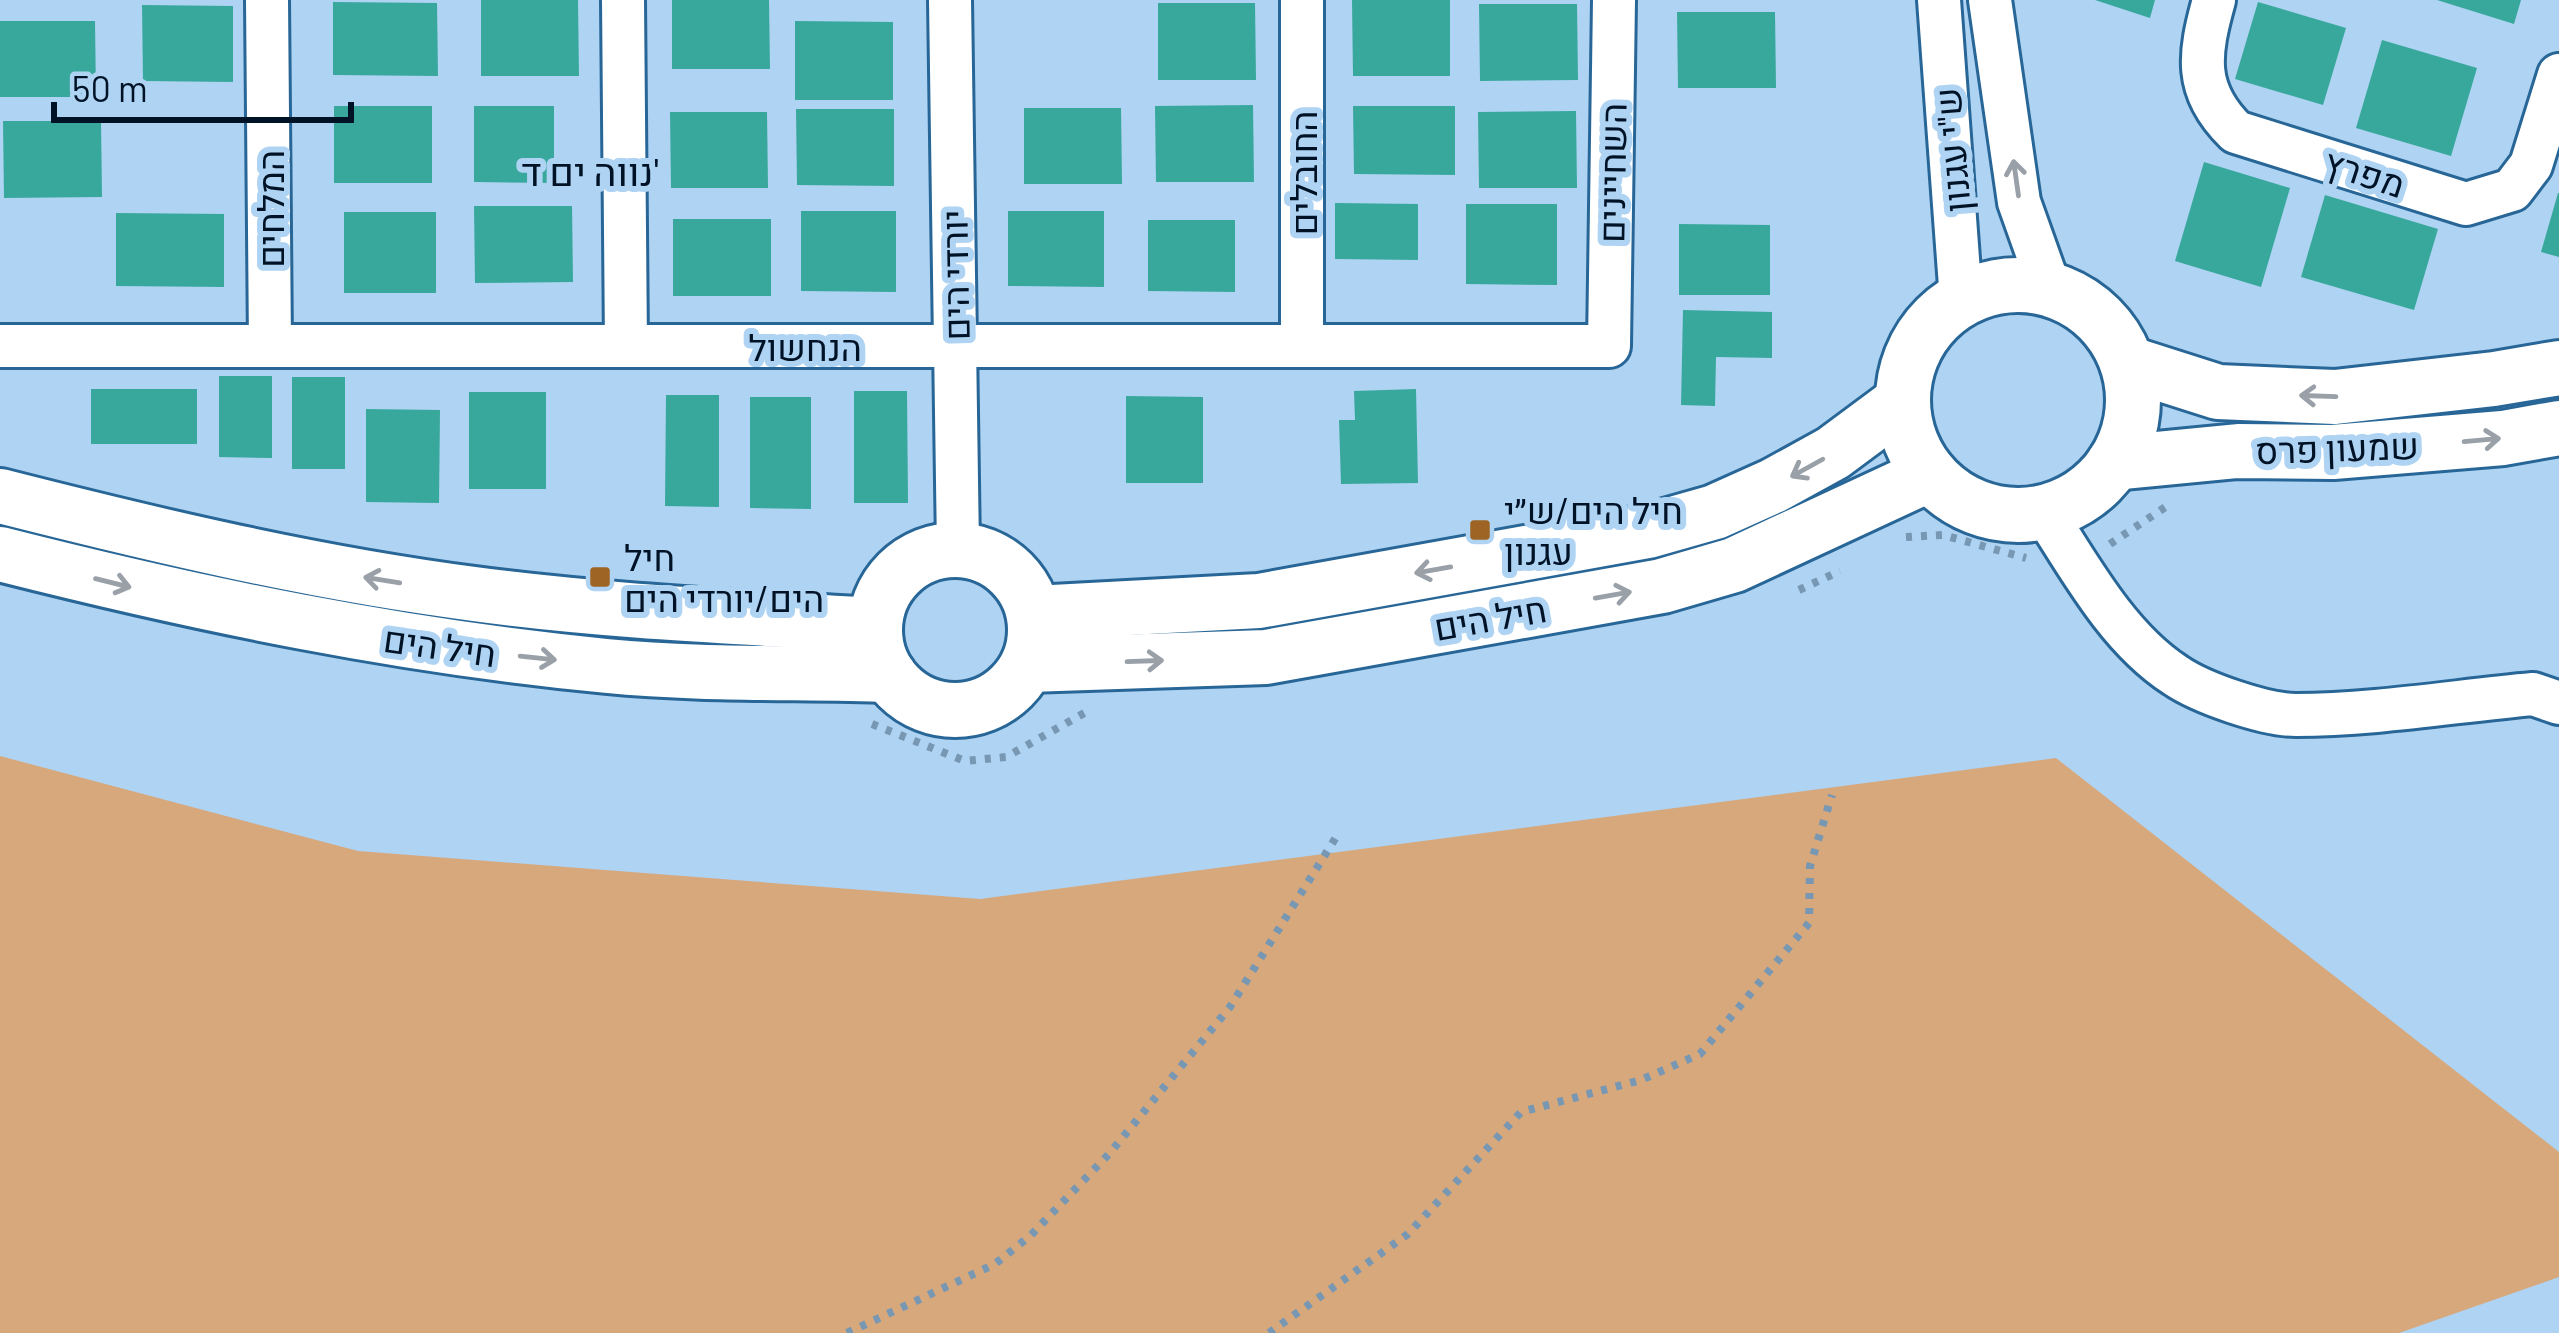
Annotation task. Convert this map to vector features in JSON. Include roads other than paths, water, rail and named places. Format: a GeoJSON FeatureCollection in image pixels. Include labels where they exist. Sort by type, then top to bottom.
{"type":"FeatureCollection","features":[{"type":"Feature","properties":{"kind":"main road"},"geometry":{"type":"LineString","coordinates":[[1995,287],[2050,290],[2097,317],[2120,346],[2132,384],[2130,424],[2114,463],[2084,494],[2044,512],[2002,514],[1963,500],[1930,474],[1910,440],[1903,401],[1909,361],[1944,311],[1961,300],[1995,287]]}},
{"type":"Feature","properties":{"kind":"main road","name":"שמעון פרס"},"geometry":{"type":"LineString","coordinates":[[2127,363],[2218,392],[2335,397],[2559,368]]}},
{"type":"Feature","properties":{"kind":"main road","name":"חיל הים"},"geometry":{"type":"LineString","coordinates":[[1031,639],[1648,531],[1715,512],[1773,486],[1833,453],[1903,401]]}},
{"type":"Feature","properties":{"kind":"main road","name":"שמעון פרס"},"geometry":{"type":"LineString","coordinates":[[2114,463],[2238,451],[2333,452],[2503,439],[2559,428]]}},
{"type":"Feature","properties":{"kind":"main road","name":"חיל הים"},"geometry":{"type":"LineString","coordinates":[[1031,639],[1266,657],[1662,586],[1734,565],[1930,474]]}},
{"type":"Feature","properties":{"kind":"main road","name":"חיל הים"},"geometry":{"type":"LineString","coordinates":[[0,496],[194,545],[472,594],[617,610],[882,650]]}},
{"type":"Feature","properties":{"kind":"main road"},"geometry":{"type":"LineString","coordinates":[[958,549],[984,555],[1007,568],[1024,589],[1031,639],[1011,688],[988,704],[961,710],[934,707],[908,695],[882,650],[880,601],[892,579],[922,557],[958,549]]}},
{"type":"Feature","properties":{"kind":"main road","name":"חיל הים"},"geometry":{"type":"LineString","coordinates":[[0,554],[183,601],[465,650],[612,666],[882,650]]}},
{"type":"Feature","properties":{"kind":"street","name":"המלחים"},"geometry":{"type":"LineString","coordinates":[[267,0],[270,346]]}},
{"type":"Feature","properties":{"kind":"street"},"geometry":{"type":"LineString","coordinates":[[623,0],[626,346]]}},
{"type":"Feature","properties":{"kind":"street","name":"יורדי הים"},"geometry":{"type":"LineString","coordinates":[[950,0],[958,549]]}},
{"type":"Feature","properties":{"kind":"street","name":"החובלים"},"geometry":{"type":"LineString","coordinates":[[1302,0],[1302,346]]}},
{"type":"Feature","properties":{"kind":"street","name":"השחיינים"},"geometry":{"type":"LineString","coordinates":[[1609,346],[1613,0]]}},
{"type":"Feature","properties":{"kind":"street","name":"ש\"י עגנון"},"geometry":{"type":"LineString","coordinates":[[1939,0],[1961,300]]}},
{"type":"Feature","properties":{"kind":"street","name":"ש\"י עגנון"},"geometry":{"type":"LineString","coordinates":[[1990,0],[2019,202],[2050,290]]}},
{"type":"Feature","properties":{"kind":"street","name":"מפרץ"},"geometry":{"type":"LineString","coordinates":[[2214,0],[2202,42],[2204,82],[2215,111],[2236,132],[2466,204],[2512,190],[2531,165],[2559,75]]}},
{"type":"Feature","properties":{"kind":"street","name":"הנחשול"},"geometry":{"type":"LineString","coordinates":[[0,346],[1609,346]]}},
{"type":"Feature","properties":{"kind":"street"},"geometry":{"type":"LineString","coordinates":[[2044,512],[2100,597],[2140,643],[2174,675],[2214,695],[2291,716],[2533,694],[2559,703]]}},
{"type":"Feature","properties":{"kind":"place","name":"חיל הים/ש״י עגנון"},"geometry":{"type":"Point","coordinates":[1480,530]}},
{"type":"Feature","properties":{"kind":"place","name":"חיל הים/יורדי הים"},"geometry":{"type":"Point","coordinates":[600,577]}},
{"type":"Feature","properties":{"kind":"district","name":"נווה ים ד'"},"geometry":{"type":"Point","coordinates":[590,170]}}]}
